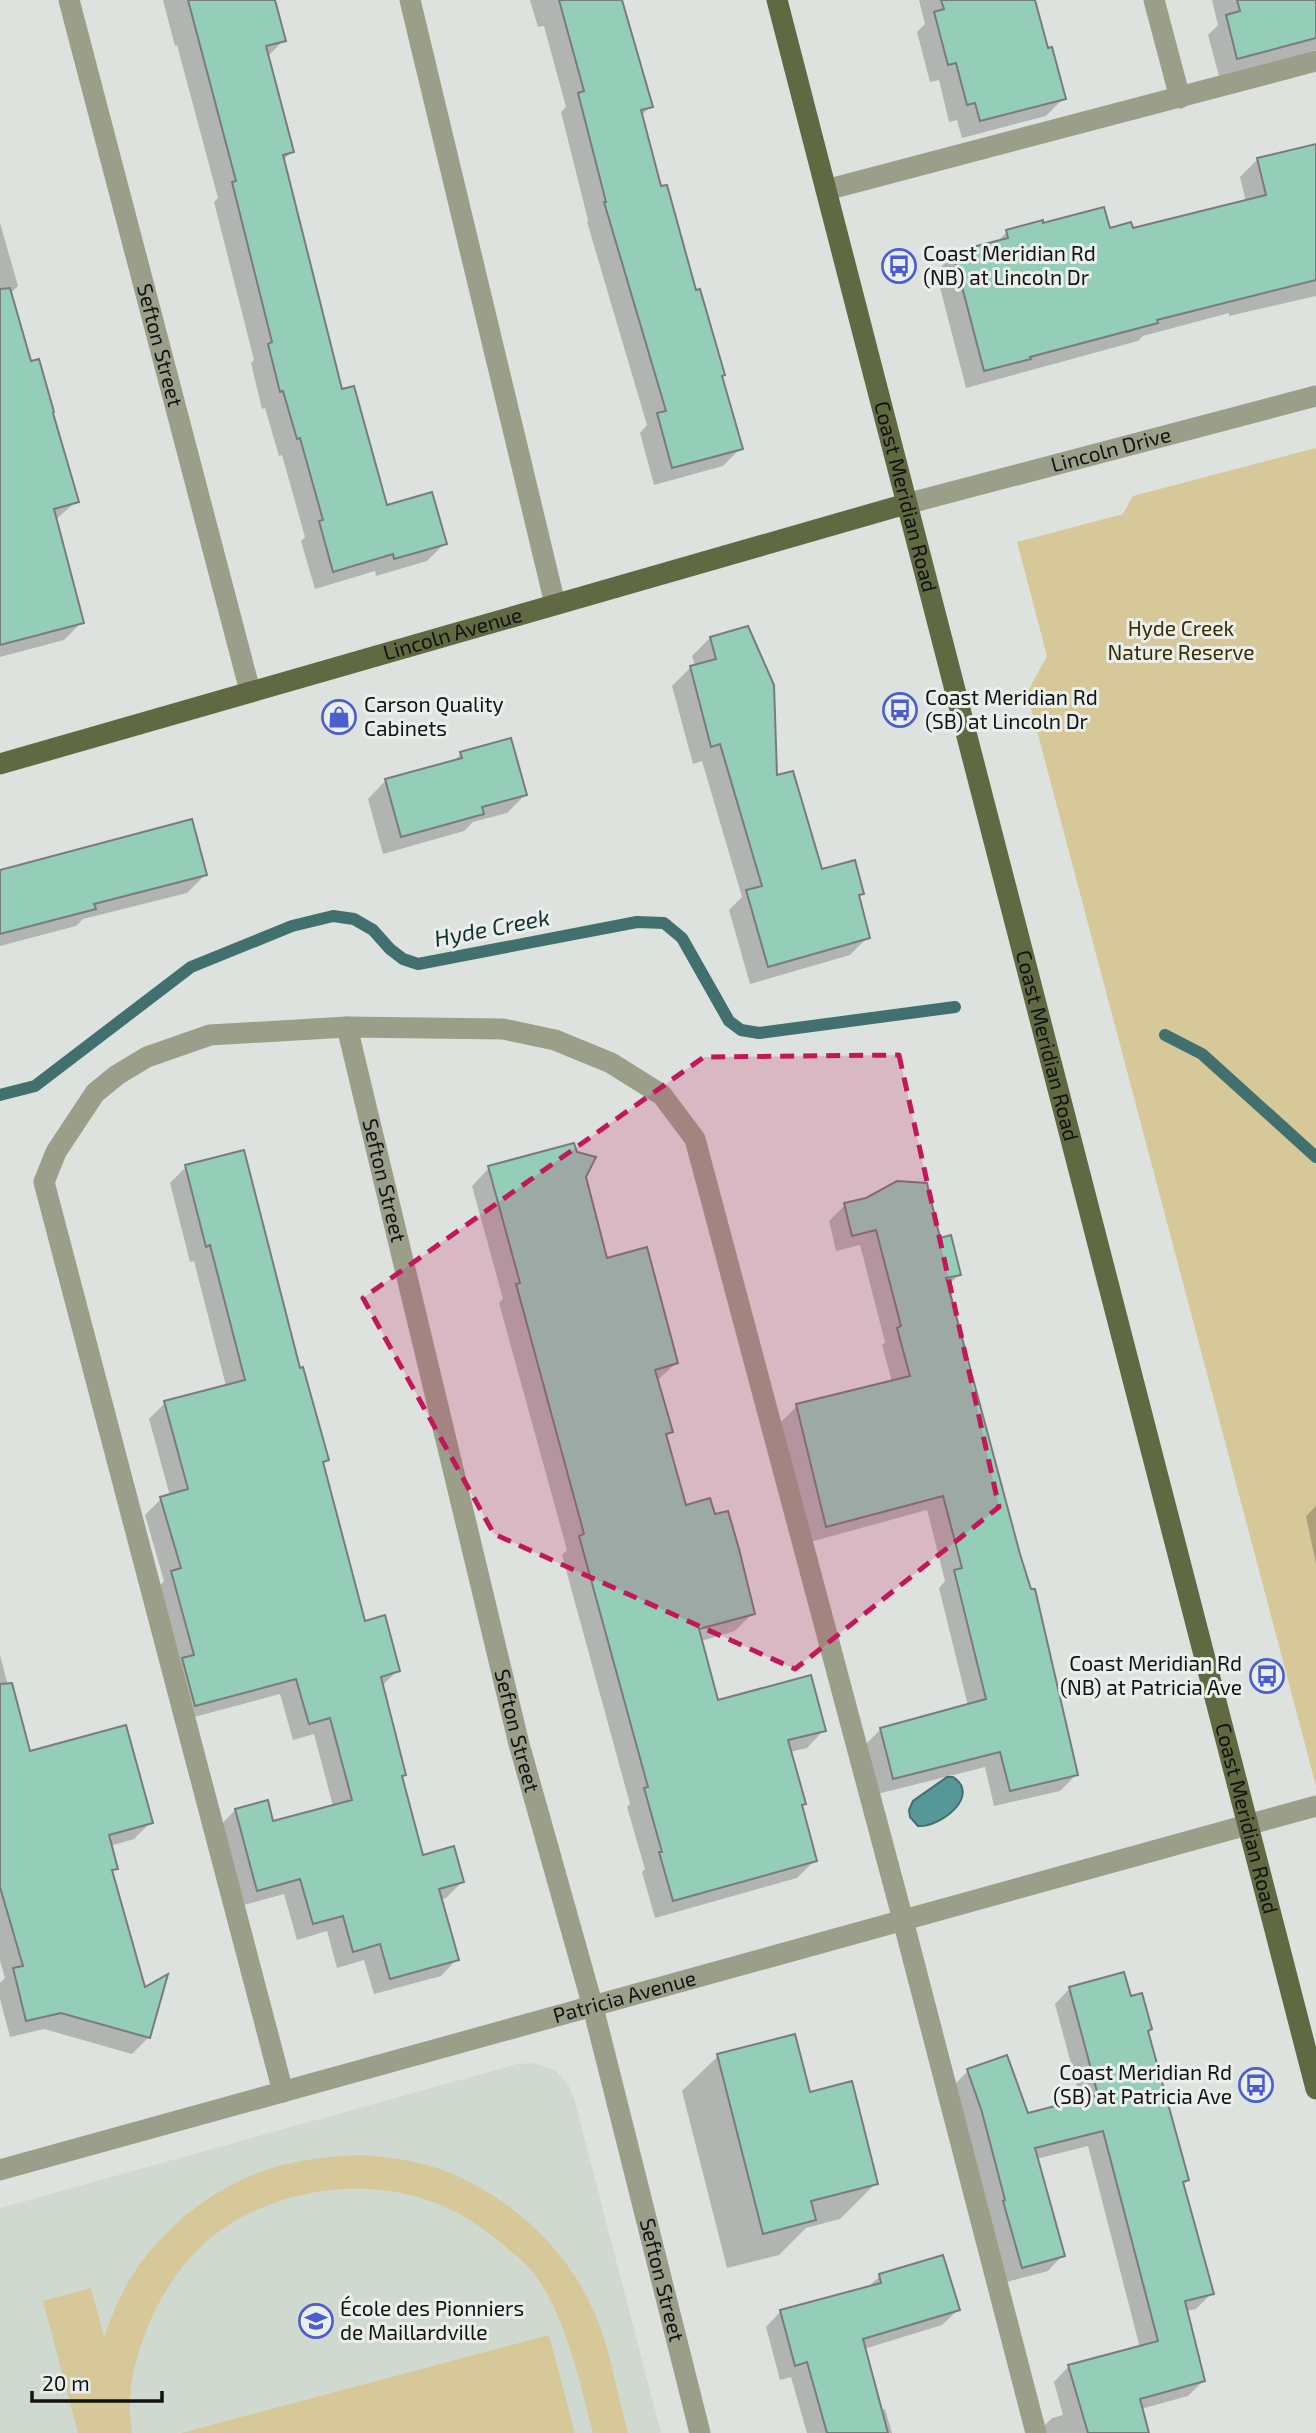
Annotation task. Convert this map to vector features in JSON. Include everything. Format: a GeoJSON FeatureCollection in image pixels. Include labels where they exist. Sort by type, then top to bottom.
{"type":"FeatureCollection","features":[{"type":"Feature","properties":{"kind":"main road","name":"Coast Meridian Road"},"geometry":{"type":"LineString","coordinates":[[777,0],[1316,2089]]}},
{"type":"Feature","properties":{"kind":"main road","name":"Lincoln Avenue"},"geometry":{"type":"LineString","coordinates":[[0,764],[906,504]]}},
{"type":"Feature","properties":{"kind":"street","name":"Sefton Street"},"geometry":{"type":"LineString","coordinates":[[69,0],[250,691]]}},
{"type":"Feature","properties":{"kind":"street"},"geometry":{"type":"LineString","coordinates":[[410,0],[555,604]]}},
{"type":"Feature","properties":{"kind":"street"},"geometry":{"type":"LineString","coordinates":[[1154,0],[1180,98]]}},
{"type":"Feature","properties":{"kind":"street"},"geometry":{"type":"LineString","coordinates":[[826,190],[1316,61]]}},
{"type":"Feature","properties":{"kind":"street","name":"Lincoln Drive"},"geometry":{"type":"LineString","coordinates":[[906,504],[1316,396]]}},
{"type":"Feature","properties":{"kind":"street","name":"Sefton Street"},"geometry":{"type":"LineString","coordinates":[[347,1027],[519,1744],[593,2007],[700,2433]]}},
{"type":"Feature","properties":{"kind":"street"},"geometry":{"type":"LineString","coordinates":[[283,2092],[44,1182],[56,1152],[94,1093],[147,1057],[209,1035],[347,1027],[503,1029],[555,1040],[611,1063],[662,1095],[695,1139],[903,1920],[1036,2433]]}},
{"type":"Feature","properties":{"kind":"street","name":"Patricia Avenue"},"geometry":{"type":"LineString","coordinates":[[0,2170],[1309,1807]]}},
{"type":"Feature","properties":{"kind":"highlighted area"},"geometry":{"type":"Polygon","coordinates":[[[899,1055],[999,1507],[795,1669],[494,1534],[363,1298],[704,1057],[899,1055]]]}},
{"type":"Feature","properties":{"kind":"shaded area","name":"École des Pionniers de Maillardville"},"geometry":{"type":"Polygon","coordinates":[[[533,2063],[555,2070],[568,2084],[574,2098],[661,2433],[0,2433],[0,2208],[517,2064],[533,2063]]]}},
{"type":"Feature","properties":{"kind":"green space","name":"Hyde Creek Nature Reserve"},"geometry":{"type":"Polygon","coordinates":[[[1316,448],[1316,1786],[1027,693],[1047,656],[1017,542],[1123,514],[1133,496],[1316,448]]]}},
{"type":"Feature","properties":{"kind":"green space"},"geometry":{"type":"Polygon","coordinates":[[[361,2155],[420,2163],[466,2180],[515,2211],[556,2250],[573,2273],[599,2324],[628,2433],[593,2433],[570,2348],[553,2306],[531,2270],[518,2258],[482,2228],[448,2208],[415,2196],[360,2189],[304,2194],[277,2202],[251,2212],[227,2226],[200,2247],[168,2288],[145,2334],[132,2383],[132,2433],[78,2433],[43,2301],[91,2288],[104,2337],[122,2293],[144,2259],[178,2222],[198,2206],[241,2180],[264,2171],[305,2160],[361,2155]]]}},
{"type":"Feature","properties":{"kind":"green space"},"geometry":{"type":"Polygon","coordinates":[[[549,2335],[575,2433],[181,2433],[549,2335]]]}},
{"type":"Feature","properties":{"kind":"water"},"geometry":{"type":"Polygon","coordinates":[[[947,1777],[953,1777],[961,1785],[963,1793],[960,1801],[936,1822],[918,1826],[910,1817],[909,1810],[913,1801],[947,1777]]]}},
{"type":"Feature","properties":{"kind":"building"},"geometry":{"type":"Polygon","coordinates":[[[188,0],[275,0],[286,41],[266,46],[294,152],[283,155],[342,389],[354,386],[387,505],[432,492],[447,544],[394,559],[393,554],[333,572],[319,521],[323,520],[300,438],[297,439],[283,391],[280,392],[268,344],[272,342],[232,182],[236,181],[188,0]]]}},
{"type":"Feature","properties":{"kind":"building"},"geometry":{"type":"Polygon","coordinates":[[[559,0],[622,0],[653,107],[641,110],[661,186],[667,185],[696,290],[700,289],[743,449],[672,468],[657,413],[666,411],[604,202],[578,93],[584,91],[559,0]]]}},
{"type":"Feature","properties":{"kind":"building"},"geometry":{"type":"Polygon","coordinates":[[[941,0],[1035,0],[1048,48],[1052,47],[1066,99],[980,121],[975,103],[967,105],[956,63],[948,65],[934,12],[944,9],[941,0]]]}},
{"type":"Feature","properties":{"kind":"building"},"geometry":{"type":"Polygon","coordinates":[[[1237,0],[1316,0],[1316,38],[1237,59],[1226,15],[1240,11],[1237,0]]]}},
{"type":"Feature","properties":{"kind":"building"},"geometry":{"type":"Polygon","coordinates":[[[1316,144],[1316,280],[1157,320],[1158,323],[984,371],[953,252],[1008,238],[1006,230],[1104,207],[1110,228],[1131,222],[1133,228],[1266,195],[1257,158],[1316,144]]]}},
{"type":"Feature","properties":{"kind":"building"},"geometry":{"type":"Polygon","coordinates":[[[10,288],[31,361],[39,359],[79,502],[54,509],[84,623],[0,645],[0,289],[10,288]]]}},
{"type":"Feature","properties":{"kind":"building"},"geometry":{"type":"Polygon","coordinates":[[[748,626],[774,685],[777,775],[793,771],[822,869],[855,860],[864,894],[859,895],[870,938],[768,967],[746,890],[762,886],[720,744],[711,747],[690,666],[716,659],[710,637],[748,626]]]}},
{"type":"Feature","properties":{"kind":"building"},"geometry":{"type":"Polygon","coordinates":[[[511,738],[527,795],[482,807],[484,814],[401,837],[385,779],[462,758],[460,752],[511,738]]]}},
{"type":"Feature","properties":{"kind":"building"},"geometry":{"type":"Polygon","coordinates":[[[192,819],[207,875],[94,904],[96,909],[0,934],[0,870],[192,819]]]}},
{"type":"Feature","properties":{"kind":"building"},"geometry":{"type":"Polygon","coordinates":[[[574,1143],[577,1152],[596,1157],[586,1177],[607,1258],[647,1247],[678,1363],[655,1370],[673,1432],[666,1434],[686,1505],[710,1498],[715,1514],[728,1511],[739,1549],[755,1614],[699,1629],[718,1700],[811,1675],[826,1731],[788,1740],[806,1804],[802,1805],[817,1861],[673,1901],[644,1788],[648,1787],[579,1536],[584,1534],[516,1284],[520,1283],[488,1166],[574,1143]]]}},
{"type":"Feature","properties":{"kind":"building"},"geometry":{"type":"Polygon","coordinates":[[[244,1150],[300,1368],[303,1367],[329,1460],[323,1462],[365,1621],[385,1615],[400,1671],[381,1677],[406,1775],[402,1776],[423,1855],[454,1846],[464,1882],[439,1889],[459,1960],[390,1979],[380,1944],[353,1952],[343,1916],[313,1924],[300,1879],[257,1891],[235,1809],[268,1800],[273,1821],[352,1800],[330,1718],[309,1724],[296,1679],[195,1706],[182,1658],[194,1655],[171,1571],[181,1568],[160,1497],[188,1489],[164,1401],[245,1380],[210,1245],[206,1247],[185,1165],[244,1150]]]}},
{"type":"Feature","properties":{"kind":"building"},"geometry":{"type":"Polygon","coordinates":[[[897,1181],[927,1183],[940,1238],[951,1235],[961,1275],[946,1278],[1020,1554],[1031,1589],[1035,1589],[1078,1775],[1010,1791],[1000,1752],[893,1779],[880,1728],[986,1699],[954,1570],[962,1568],[943,1496],[826,1527],[796,1404],[910,1376],[897,1328],[901,1326],[876,1230],[852,1236],[844,1203],[866,1198],[897,1181]]]}},
{"type":"Feature","properties":{"kind":"building"},"geometry":{"type":"Polygon","coordinates":[[[12,1683],[30,1751],[126,1725],[153,1823],[109,1835],[118,1869],[112,1870],[145,1987],[168,1974],[150,2038],[61,2013],[26,2021],[13,1968],[23,1966],[0,1887],[0,1684],[12,1683]]]}},
{"type":"Feature","properties":{"kind":"building"},"geometry":{"type":"Polygon","coordinates":[[[1124,1972],[1131,1996],[1142,1993],[1152,2029],[1148,2031],[1189,2180],[1183,2182],[1214,2294],[1185,2301],[1205,2381],[1140,2399],[1149,2433],[1088,2433],[1068,2365],[1158,2341],[1103,2131],[1035,2148],[1065,2256],[1022,2268],[982,2112],[967,2069],[1007,2055],[1028,2113],[1098,2095],[1069,1987],[1124,1972]]]}},
{"type":"Feature","properties":{"kind":"building"},"geometry":{"type":"Polygon","coordinates":[[[795,2034],[810,2092],[852,2081],[878,2184],[811,2201],[816,2220],[763,2234],[717,2054],[795,2034]]]}},
{"type":"Feature","properties":{"kind":"building"},"geometry":{"type":"Polygon","coordinates":[[[943,2255],[960,2310],[863,2339],[888,2433],[827,2433],[807,2362],[795,2366],[780,2310],[881,2283],[879,2274],[943,2255]]]}},
{"type":"Feature","properties":{"kind":"waterway","name":"Hyde Creek"},"geometry":{"type":"LineString","coordinates":[[0,1095],[35,1086],[191,967],[292,926],[333,916],[354,919],[373,930],[403,959],[418,964],[637,922],[664,923],[682,938],[729,1021],[741,1030],[759,1033],[955,1007]]}},
{"type":"Feature","properties":{"kind":"waterway","name":"Hyde Creek"},"geometry":{"type":"LineString","coordinates":[[1165,1035],[1202,1054],[1316,1157]]}},
{"type":"Feature","properties":{"kind":"place","name":"Coast Meridian Rd (NB) at Lincoln Dr"},"geometry":{"type":"Point","coordinates":[899,266]}},
{"type":"Feature","properties":{"kind":"place","name":"Coast Meridian Rd (SB) at Lincoln Dr"},"geometry":{"type":"Point","coordinates":[900,710]}},
{"type":"Feature","properties":{"kind":"place","name":"Carson Quality Cabinets"},"geometry":{"type":"Point","coordinates":[339,717]}},
{"type":"Feature","properties":{"kind":"place","name":"Coast Meridian Rd (NB) at Patricia Ave"},"geometry":{"type":"Point","coordinates":[1267,1676]}},
{"type":"Feature","properties":{"kind":"place","name":"Coast Meridian Rd (SB) at Patricia Ave"},"geometry":{"type":"Point","coordinates":[1256,2085]}},
{"type":"Feature","properties":{"kind":"place","name":"École des Pionniers de Maillardville"},"geometry":{"type":"Point","coordinates":[316,2321]}}]}
